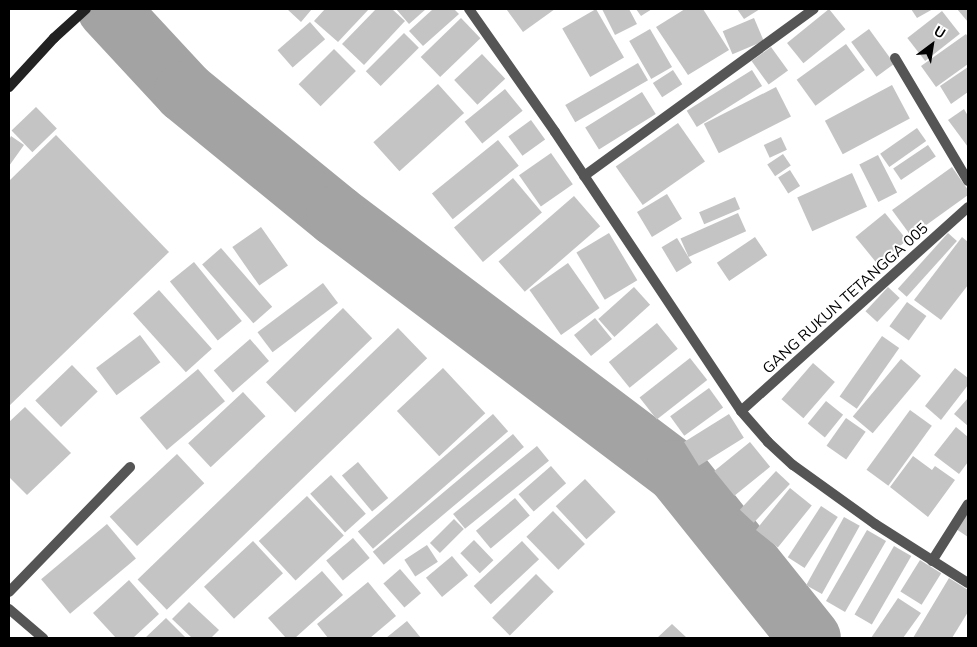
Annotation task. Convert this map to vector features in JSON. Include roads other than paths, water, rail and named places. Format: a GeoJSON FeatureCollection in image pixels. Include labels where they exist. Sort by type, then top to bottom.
{"type":"FeatureCollection","features":[{"type":"Feature","properties":{"kind":"main road"},"geometry":{"type":"LineString","coordinates":[[9,87],[54,38],[86,9]]}},
{"type":"Feature","properties":{"kind":"street"},"geometry":{"type":"LineString","coordinates":[[469,9],[584,176],[741,411],[768,442],[793,465],[932,562],[968,583]]}},
{"type":"Feature","properties":{"kind":"street"},"geometry":{"type":"LineString","coordinates":[[584,176],[814,9]]}},
{"type":"Feature","properties":{"kind":"street"},"geometry":{"type":"LineString","coordinates":[[895,58],[968,181]]}},
{"type":"Feature","properties":{"kind":"street","name":"GANG RUKUN TETANGGA 005"},"geometry":{"type":"LineString","coordinates":[[741,411],[968,207]]}},
{"type":"Feature","properties":{"kind":"street"},"geometry":{"type":"LineString","coordinates":[[9,592],[130,467]]}},
{"type":"Feature","properties":{"kind":"street"},"geometry":{"type":"LineString","coordinates":[[932,562],[968,504]]}},
{"type":"Feature","properties":{"kind":"street"},"geometry":{"type":"LineString","coordinates":[[9,609],[43,638]]}},
{"type":"Feature","properties":{"kind":"waterway"},"geometry":{"type":"LineString","coordinates":[[108,9],[185,92],[337,216],[676,471],[810,638]]}}]}
